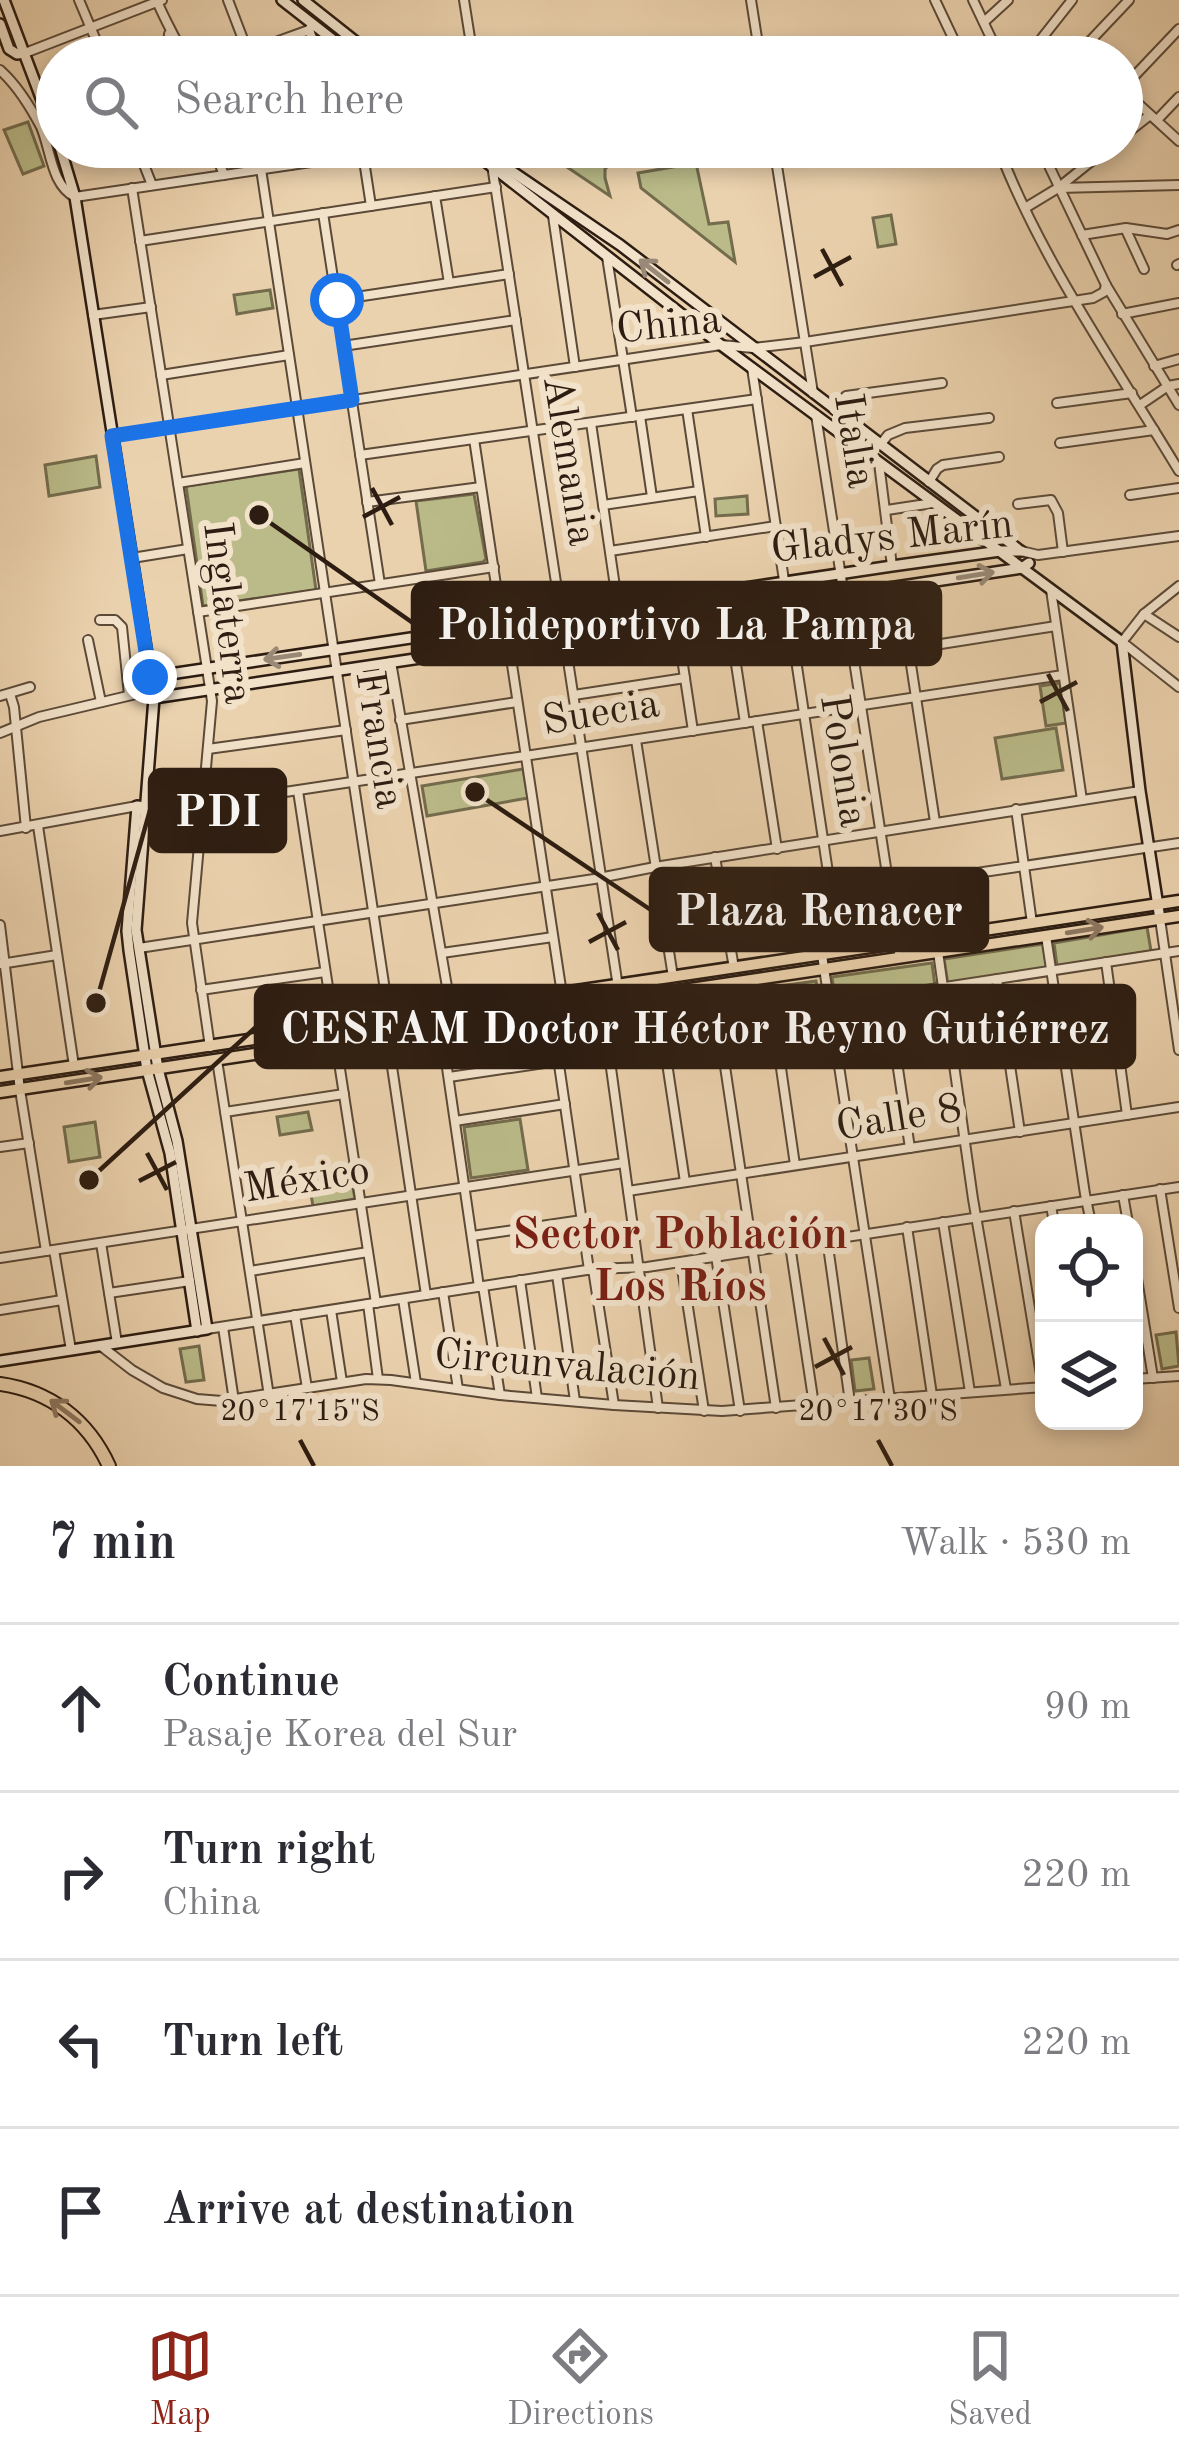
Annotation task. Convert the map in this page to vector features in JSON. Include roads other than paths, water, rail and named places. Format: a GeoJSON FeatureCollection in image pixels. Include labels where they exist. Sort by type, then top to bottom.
{"type":"FeatureCollection","features":[{"type":"Feature","properties":{"kind":"highway"},"geometry":{"type":"LineString","coordinates":[[0,1384],[29,1390],[62,1407],[87,1430],[109,1466]]}},
{"type":"Feature","properties":{"kind":"main road"},"geometry":{"type":"LineString","coordinates":[[0,1077],[1179,901]]}},
{"type":"Feature","properties":{"kind":"main road"},"geometry":{"type":"LineString","coordinates":[[0,1092],[1179,916]]}},
{"type":"Feature","properties":{"kind":"street"},"geometry":{"type":"LineString","coordinates":[[4,0],[36,83]]}},
{"type":"Feature","properties":{"kind":"street"},"geometry":{"type":"LineString","coordinates":[[228,0],[242,36]]}},
{"type":"Feature","properties":{"kind":"street"},"geometry":{"type":"LineString","coordinates":[[282,0],[324,36]]}},
{"type":"Feature","properties":{"kind":"street"},"geometry":{"type":"LineString","coordinates":[[303,0],[348,36]]}},
{"type":"Feature","properties":{"kind":"street"},"geometry":{"type":"LineString","coordinates":[[464,0],[469,36]]}},
{"type":"Feature","properties":{"kind":"street"},"geometry":{"type":"LineString","coordinates":[[751,0],[757,36]]}},
{"type":"Feature","properties":{"kind":"street"},"geometry":{"type":"LineString","coordinates":[[935,0],[952,36]]}},
{"type":"Feature","properties":{"kind":"street"},"geometry":{"type":"LineString","coordinates":[[973,0],[990,36]]}},
{"type":"Feature","properties":{"kind":"street"},"geometry":{"type":"LineString","coordinates":[[984,22],[1008,0]]}},
{"type":"Feature","properties":{"kind":"street"},"geometry":{"type":"LineString","coordinates":[[1044,36],[1072,0]]}},
{"type":"Feature","properties":{"kind":"street"},"geometry":{"type":"LineString","coordinates":[[1095,36],[1130,0]]}},
{"type":"Feature","properties":{"kind":"street"},"geometry":{"type":"LineString","coordinates":[[80,1],[94,36]]}},
{"type":"Feature","properties":{"kind":"street"},"geometry":{"type":"LineString","coordinates":[[70,36],[159,1],[169,36]]}},
{"type":"Feature","properties":{"kind":"street"},"geometry":{"type":"LineString","coordinates":[[0,24],[10,51],[36,49]]}},
{"type":"Feature","properties":{"kind":"street"},"geometry":{"type":"LineString","coordinates":[[291,36],[311,27]]}},
{"type":"Feature","properties":{"kind":"street"},"geometry":{"type":"LineString","coordinates":[[311,27],[313,36]]}},
{"type":"Feature","properties":{"kind":"street"},"geometry":{"type":"LineString","coordinates":[[1143,67],[1179,29]]}},
{"type":"Feature","properties":{"kind":"street"},"geometry":{"type":"LineString","coordinates":[[169,32],[173,36]]}},
{"type":"Feature","properties":{"kind":"street"},"geometry":{"type":"LineString","coordinates":[[0,70],[36,119]]}},
{"type":"Feature","properties":{"kind":"street"},"geometry":{"type":"LineString","coordinates":[[1143,124],[1179,98]]}},
{"type":"Feature","properties":{"kind":"street"},"geometry":{"type":"LineString","coordinates":[[1143,109],[1179,141]]}},
{"type":"Feature","properties":{"kind":"street"},"geometry":{"type":"LineString","coordinates":[[55,168],[60,184],[75,197],[273,168]]}},
{"type":"Feature","properties":{"kind":"street"},"geometry":{"type":"LineString","coordinates":[[66,168],[75,197],[153,694],[127,931],[187,1230],[202,1330]]}},
{"type":"Feature","properties":{"kind":"street"},"geometry":{"type":"LineString","coordinates":[[145,168],[152,185]]}},
{"type":"Feature","properties":{"kind":"street"},"geometry":{"type":"LineString","coordinates":[[221,168],[224,175]]}},
{"type":"Feature","properties":{"kind":"street"},"geometry":{"type":"LineString","coordinates":[[363,168],[371,206]]}},
{"type":"Feature","properties":{"kind":"street"},"geometry":{"type":"LineString","coordinates":[[507,168],[620,245],[1021,551],[1037,579],[1179,687]]}},
{"type":"Feature","properties":{"kind":"street","name":"Italia"},"geometry":{"type":"LineString","coordinates":[[777,168],[900,958]]}},
{"type":"Feature","properties":{"kind":"street"},"geometry":{"type":"LineString","coordinates":[[1007,168],[1076,300],[1179,471]]}},
{"type":"Feature","properties":{"kind":"street"},"geometry":{"type":"LineString","coordinates":[[1051,168],[1106,285],[1179,405]]}},
{"type":"Feature","properties":{"kind":"street"},"geometry":{"type":"LineString","coordinates":[[1025,208],[1083,168]]}},
{"type":"Feature","properties":{"kind":"street"},"geometry":{"type":"LineString","coordinates":[[493,169],[1000,551],[1030,562],[1063,552],[1179,536]]}},
{"type":"Feature","properties":{"kind":"street","name":"Alemania"},"geometry":{"type":"LineString","coordinates":[[493,169],[620,1000]]}},
{"type":"Feature","properties":{"kind":"street","name":"Francia"},"geometry":{"type":"LineString","coordinates":[[261,170],[426,1295]]}},
{"type":"Feature","properties":{"kind":"street"},"geometry":{"type":"LineString","coordinates":[[1058,188],[1179,185]]}},
{"type":"Feature","properties":{"kind":"street"},"geometry":{"type":"LineString","coordinates":[[140,241],[496,187]]}},
{"type":"Feature","properties":{"kind":"street","name":"Inglaterra"},"geometry":{"type":"LineString","coordinates":[[132,188],[212,710],[193,916],[209,1047]]}},
{"type":"Feature","properties":{"kind":"street"},"geometry":{"type":"LineString","coordinates":[[435,196],[449,283]]}},
{"type":"Feature","properties":{"kind":"street"},"geometry":{"type":"LineString","coordinates":[[323,214],[380,584]]}},
{"type":"Feature","properties":{"kind":"street"},"geometry":{"type":"LineString","coordinates":[[553,216],[575,367]]}},
{"type":"Feature","properties":{"kind":"street"},"geometry":{"type":"LineString","coordinates":[[1082,235],[1126,228],[1167,234],[1179,230]]}},
{"type":"Feature","properties":{"kind":"street"},"geometry":{"type":"LineString","coordinates":[[1126,228],[1144,268]]}},
{"type":"Feature","properties":{"kind":"street"},"geometry":{"type":"LineString","coordinates":[[607,256],[652,498]]}},
{"type":"Feature","properties":{"kind":"street"},"geometry":{"type":"LineString","coordinates":[[337,300],[509,274]]}},
{"type":"Feature","properties":{"kind":"street","name":"China"},"geometry":{"type":"LineString","coordinates":[[112,436],[722,345],[753,348],[805,342],[1100,296],[1106,285]]}},
{"type":"Feature","properties":{"kind":"street"},"geometry":{"type":"LineString","coordinates":[[1123,314],[1179,303]]}},
{"type":"Feature","properties":{"kind":"street"},"geometry":{"type":"LineString","coordinates":[[93,315],[151,307]]}},
{"type":"Feature","properties":{"kind":"street"},"geometry":{"type":"LineString","coordinates":[[344,346],[517,320]]}},
{"type":"Feature","properties":{"kind":"street"},"geometry":{"type":"LineString","coordinates":[[161,374],[289,355]]}},
{"type":"Feature","properties":{"kind":"street"},"geometry":{"type":"LineString","coordinates":[[1154,366],[1179,359]]}},
{"type":"Feature","properties":{"kind":"street","name":"Polonia"},"geometry":{"type":"LineString","coordinates":[[752,366],[840,952]]}},
{"type":"Feature","properties":{"kind":"street"},"geometry":{"type":"LineString","coordinates":[[834,410],[847,396],[942,383]]}},
{"type":"Feature","properties":{"kind":"street"},"geometry":{"type":"LineString","coordinates":[[1140,405],[1179,384]]}},
{"type":"Feature","properties":{"kind":"street"},"geometry":{"type":"LineString","coordinates":[[1057,403],[1132,393]]}},
{"type":"Feature","properties":{"kind":"street"},"geometry":{"type":"LineString","coordinates":[[360,455],[757,400]]}},
{"type":"Feature","properties":{"kind":"street"},"geometry":{"type":"LineString","coordinates":[[687,409],[706,537]]}},
{"type":"Feature","properties":{"kind":"street"},"geometry":{"type":"LineString","coordinates":[[880,445],[888,435],[905,428],[989,418]]}},
{"type":"Feature","properties":{"kind":"street"},"geometry":{"type":"LineString","coordinates":[[591,423],[618,607]]}},
{"type":"Feature","properties":{"kind":"street"},"geometry":{"type":"LineString","coordinates":[[1060,443],[1154,430]]}},
{"type":"Feature","properties":{"kind":"street"},"geometry":{"type":"LineString","coordinates":[[474,439],[502,625]]}},
{"type":"Feature","properties":{"kind":"street"},"geometry":{"type":"LineString","coordinates":[[929,482],[943,465],[999,457]]}},
{"type":"Feature","properties":{"kind":"street"},"geometry":{"type":"LineString","coordinates":[[178,483],[305,463]]}},
{"type":"Feature","properties":{"kind":"street"},"geometry":{"type":"LineString","coordinates":[[879,463],[892,566]]}},
{"type":"Feature","properties":{"kind":"street"},"geometry":{"type":"LineString","coordinates":[[367,502],[482,487]]}},
{"type":"Feature","properties":{"kind":"street"},"geometry":{"type":"LineString","coordinates":[[1130,495],[1179,488]]}},
{"type":"Feature","properties":{"kind":"street"},"geometry":{"type":"LineString","coordinates":[[603,505],[699,491]]}},
{"type":"Feature","properties":{"kind":"street"},"geometry":{"type":"LineString","coordinates":[[1018,504],[1051,500],[1058,513],[1063,552]]}},
{"type":"Feature","properties":{"kind":"street"},"geometry":{"type":"LineString","coordinates":[[887,510],[934,503]]}},
{"type":"Feature","properties":{"kind":"street"},"geometry":{"type":"LineString","coordinates":[[610,551],[776,526]]}},
{"type":"Feature","properties":{"kind":"street"},"geometry":{"type":"LineString","coordinates":[[132,558],[188,549]]}},
{"type":"Feature","properties":{"kind":"street","name":"Gladys Marín"},"geometry":{"type":"LineString","coordinates":[[150,677],[892,566],[1021,551]]}},
{"type":"Feature","properties":{"kind":"street","name":"Gladys Marín"},"geometry":{"type":"LineString","coordinates":[[153,694],[676,620],[1030,562]]}},
{"type":"Feature","properties":{"kind":"street"},"geometry":{"type":"LineString","coordinates":[[198,612],[494,567]]}},
{"type":"Feature","properties":{"kind":"street"},"geometry":{"type":"LineString","coordinates":[[898,586],[935,822]]}},
{"type":"Feature","properties":{"kind":"street"},"geometry":{"type":"LineString","coordinates":[[1179,586],[1144,614],[1122,642],[1179,1050]]}},
{"type":"Feature","properties":{"kind":"street"},"geometry":{"type":"LineString","coordinates":[[1051,589],[1082,800]]}},
{"type":"Feature","properties":{"kind":"street"},"geometry":{"type":"LineString","coordinates":[[728,612],[745,723]]}},
{"type":"Feature","properties":{"kind":"street"},"geometry":{"type":"LineString","coordinates":[[1144,614],[1179,637]]}},
{"type":"Feature","properties":{"kind":"street"},"geometry":{"type":"LineString","coordinates":[[100,620],[115,620],[122,627],[129,695]]}},
{"type":"Feature","properties":{"kind":"street"},"geometry":{"type":"LineString","coordinates":[[676,620],[693,731]]}},
{"type":"Feature","properties":{"kind":"street"},"geometry":{"type":"LineString","coordinates":[[908,649],[1056,626]]}},
{"type":"Feature","properties":{"kind":"street"},"geometry":{"type":"LineString","coordinates":[[88,640],[101,702]]}},
{"type":"Feature","properties":{"kind":"street"},"geometry":{"type":"LineString","coordinates":[[509,645],[562,994]]}},
{"type":"Feature","properties":{"kind":"street"},"geometry":{"type":"LineString","coordinates":[[392,662],[451,1011]]}},
{"type":"Feature","properties":{"kind":"street","name":"Suecia"},"geometry":{"type":"LineString","coordinates":[[0,832],[142,807],[202,809],[248,798],[1064,675]]}},
{"type":"Feature","properties":{"kind":"street"},"geometry":{"type":"LineString","coordinates":[[574,695],[685,678]]}},
{"type":"Feature","properties":{"kind":"street"},"geometry":{"type":"LineString","coordinates":[[26,828],[14,706],[5,695],[30,687]]}},
{"type":"Feature","properties":{"kind":"street"},"geometry":{"type":"LineString","coordinates":[[0,733],[40,717],[129,695],[153,694]]}},
{"type":"Feature","properties":{"kind":"street"},"geometry":{"type":"LineString","coordinates":[[400,720],[518,702]]}},
{"type":"Feature","properties":{"kind":"street"},"geometry":{"type":"LineString","coordinates":[[757,721],[777,849]]}},
{"type":"Feature","properties":{"kind":"street"},"geometry":{"type":"LineString","coordinates":[[208,749],[346,730]]}},
{"type":"Feature","properties":{"kind":"street"},"geometry":{"type":"LineString","coordinates":[[636,740],[673,977]]}},
{"type":"Feature","properties":{"kind":"street"},"geometry":{"type":"LineString","coordinates":[[298,791],[334,1028]]}},
{"type":"Feature","properties":{"kind":"street"},"geometry":{"type":"LineString","coordinates":[[139,948],[1140,791]]}},
{"type":"Feature","properties":{"kind":"street"},"geometry":{"type":"LineString","coordinates":[[139,983],[136,929],[142,807]]}},
{"type":"Feature","properties":{"kind":"street"},"geometry":{"type":"LineString","coordinates":[[1016,809],[1032,923]]}},
{"type":"Feature","properties":{"kind":"street"},"geometry":{"type":"LineString","coordinates":[[38,826],[74,1066]]}},
{"type":"Feature","properties":{"kind":"street"},"geometry":{"type":"LineString","coordinates":[[889,886],[1179,842]]}},
{"type":"Feature","properties":{"kind":"street"},"geometry":{"type":"LineString","coordinates":[[715,857],[734,968]]}},
{"type":"Feature","properties":{"kind":"street"},"geometry":{"type":"LineString","coordinates":[[724,910],[832,895]]}},
{"type":"Feature","properties":{"kind":"street"},"geometry":{"type":"LineString","coordinates":[[0,926],[20,1090],[71,1350]]}},
{"type":"Feature","properties":{"kind":"street"},"geometry":{"type":"LineString","coordinates":[[1046,936],[1089,1214]]}},
{"type":"Feature","properties":{"kind":"street"},"geometry":{"type":"LineString","coordinates":[[442,952],[553,937]]}},
{"type":"Feature","properties":{"kind":"street"},"geometry":{"type":"LineString","coordinates":[[607,1039],[1179,951]]}},
{"type":"Feature","properties":{"kind":"street"},"geometry":{"type":"LineString","coordinates":[[938,952],[1006,1390]]}},
{"type":"Feature","properties":{"kind":"street"},"geometry":{"type":"LineString","coordinates":[[3,963],[57,955]]}},
{"type":"Feature","properties":{"kind":"street"},"geometry":{"type":"LineString","coordinates":[[822,955],[890,1399]]}},
{"type":"Feature","properties":{"kind":"street"},"geometry":{"type":"LineString","coordinates":[[1106,962],[1127,1115]]}},
{"type":"Feature","properties":{"kind":"street"},"geometry":{"type":"LineString","coordinates":[[201,990],[325,972]]}},
{"type":"Feature","properties":{"kind":"street"},"geometry":{"type":"LineString","coordinates":[[997,979],[1019,1132]]}},
{"type":"Feature","properties":{"kind":"street"},"geometry":{"type":"LineString","coordinates":[[713,986],[776,1408]]}},
{"type":"Feature","properties":{"kind":"street"},"geometry":{"type":"LineString","coordinates":[[886,996],[910,1148]]}},
{"type":"Feature","properties":{"kind":"street"},"geometry":{"type":"LineString","coordinates":[[602,1003],[658,1408]]}},
{"type":"Feature","properties":{"kind":"street"},"geometry":{"type":"LineString","coordinates":[[551,1010],[614,1405]]}},
{"type":"Feature","properties":{"kind":"street"},"geometry":{"type":"LineString","coordinates":[[0,1015],[13,1013]]}},
{"type":"Feature","properties":{"kind":"street"},"geometry":{"type":"LineString","coordinates":[[772,1013],[795,1166]]}},
{"type":"Feature","properties":{"kind":"street"},"geometry":{"type":"LineString","coordinates":[[441,1027],[500,1394]]}},
{"type":"Feature","properties":{"kind":"street"},"geometry":{"type":"LineString","coordinates":[[662,1030],[685,1182]]}},
{"type":"Feature","properties":{"kind":"street"},"geometry":{"type":"LineString","coordinates":[[336,1042],[368,1252],[378,1379]]}},
{"type":"Feature","properties":{"kind":"street"},"geometry":{"type":"LineString","coordinates":[[217,1060],[269,1396]]}},
{"type":"Feature","properties":{"kind":"street"},"geometry":{"type":"LineString","coordinates":[[448,1077],[558,1061]]}},
{"type":"Feature","properties":{"kind":"street"},"geometry":{"type":"LineString","coordinates":[[225,1112],[344,1094]]}},
{"type":"Feature","properties":{"kind":"street"},"geometry":{"type":"LineString","coordinates":[[455,1121],[565,1104]]}},
{"type":"Feature","properties":{"kind":"street","name":"Calle 8"},"geometry":{"type":"LineString","coordinates":[[628,1191],[1179,1107]]}},
{"type":"Feature","properties":{"kind":"street"},"geometry":{"type":"LineString","coordinates":[[0,1147],[29,1143]]}},
{"type":"Feature","properties":{"kind":"street","name":"México"},"geometry":{"type":"LineString","coordinates":[[0,1258],[624,1163]]}},
{"type":"Feature","properties":{"kind":"street"},"geometry":{"type":"LineString","coordinates":[[0,1361],[591,1269],[647,1267],[1179,1186]]}},
{"type":"Feature","properties":{"kind":"street"},"geometry":{"type":"LineString","coordinates":[[1160,1189],[1179,1307]]}},
{"type":"Feature","properties":{"kind":"street"},"geometry":{"type":"LineString","coordinates":[[1124,1195],[1127,1214]]}},
{"type":"Feature","properties":{"kind":"street"},"geometry":{"type":"LineString","coordinates":[[1051,1205],[1052,1214]]}},
{"type":"Feature","properties":{"kind":"street"},"geometry":{"type":"LineString","coordinates":[[1015,1211],[1035,1332]]}},
{"type":"Feature","properties":{"kind":"street"},"geometry":{"type":"LineString","coordinates":[[472,1236],[582,1220]]}},
{"type":"Feature","properties":{"kind":"street"},"geometry":{"type":"LineString","coordinates":[[943,1222],[970,1392]]}},
{"type":"Feature","properties":{"kind":"street"},"geometry":{"type":"LineString","coordinates":[[907,1227],[932,1395]]}},
{"type":"Feature","properties":{"kind":"street"},"geometry":{"type":"LineString","coordinates":[[187,1230],[190,1281],[202,1330]]}},
{"type":"Feature","properties":{"kind":"street"},"geometry":{"type":"LineString","coordinates":[[827,1240],[850,1402]]}},
{"type":"Feature","properties":{"kind":"street"},"geometry":{"type":"LineString","coordinates":[[101,1243],[117,1343]]}},
{"type":"Feature","properties":{"kind":"street"},"geometry":{"type":"LineString","coordinates":[[790,1245],[814,1405]]}},
{"type":"Feature","properties":{"kind":"street"},"geometry":{"type":"LineString","coordinates":[[250,1270],[368,1252]]}},
{"type":"Feature","properties":{"kind":"street"},"geometry":{"type":"LineString","coordinates":[[716,1256],[740,1411]]}},
{"type":"Feature","properties":{"kind":"street"},"geometry":{"type":"LineString","coordinates":[[681,1262],[704,1411]]}},
{"type":"Feature","properties":{"kind":"street"},"geometry":{"type":"LineString","coordinates":[[557,1275],[575,1401]]}},
{"type":"Feature","properties":{"kind":"street"},"geometry":{"type":"LineString","coordinates":[[520,1280],[537,1398]]}},
{"type":"Feature","properties":{"kind":"street"},"geometry":{"type":"LineString","coordinates":[[109,1293],[190,1281]]}},
{"type":"Feature","properties":{"kind":"street"},"geometry":{"type":"LineString","coordinates":[[443,1292],[458,1389]]}},
{"type":"Feature","properties":{"kind":"street"},"geometry":{"type":"LineString","coordinates":[[403,1299],[416,1383]]}},
{"type":"Feature","properties":{"kind":"street"},"geometry":{"type":"LineString","coordinates":[[0,1310],[62,1300]]}},
{"type":"Feature","properties":{"kind":"street"},"geometry":{"type":"LineString","coordinates":[[331,1310],[342,1382]]}},
{"type":"Feature","properties":{"kind":"street"},"geometry":{"type":"LineString","coordinates":[[295,1316],[307,1388]]}},
{"type":"Feature","properties":{"kind":"street"},"geometry":{"type":"LineString","coordinates":[[1143,1316],[1153,1378]]}},
{"type":"Feature","properties":{"kind":"street"},"geometry":{"type":"LineString","coordinates":[[223,1327],[234,1401]]}},
{"type":"Feature","properties":{"kind":"street","name":"Circunvalación"},"geometry":{"type":"LineString","coordinates":[[100,1346],[163,1388],[197,1399],[234,1401],[378,1379],[704,1411],[1035,1388]]}},
{"type":"Feature","properties":{"kind":"street"},"geometry":{"type":"LineString","coordinates":[[570,1369],[608,1366]]}},
{"type":"Feature","properties":{"kind":"street"},"geometry":{"type":"LineString","coordinates":[[1143,1379],[1179,1376]]}},
{"type":"Feature","properties":{"kind":"place","name":"Polideportivo La Pampa"},"geometry":{"type":"Point","coordinates":[259,515]}},
{"type":"Feature","properties":{"kind":"place","name":"Plaza Renacer"},"geometry":{"type":"Point","coordinates":[475,792]}},
{"type":"Feature","properties":{"kind":"place","name":"PDI"},"geometry":{"type":"Point","coordinates":[96,1003]}},
{"type":"Feature","properties":{"kind":"place","name":"CESFAM Doctor Héctor Reyno Gutiérrez"},"geometry":{"type":"Point","coordinates":[89,1180]}},
{"type":"Feature","properties":{"kind":"district","name":"Sector Población Los Ríos"},"geometry":{"type":"Point","coordinates":[680,1262]}}]}
